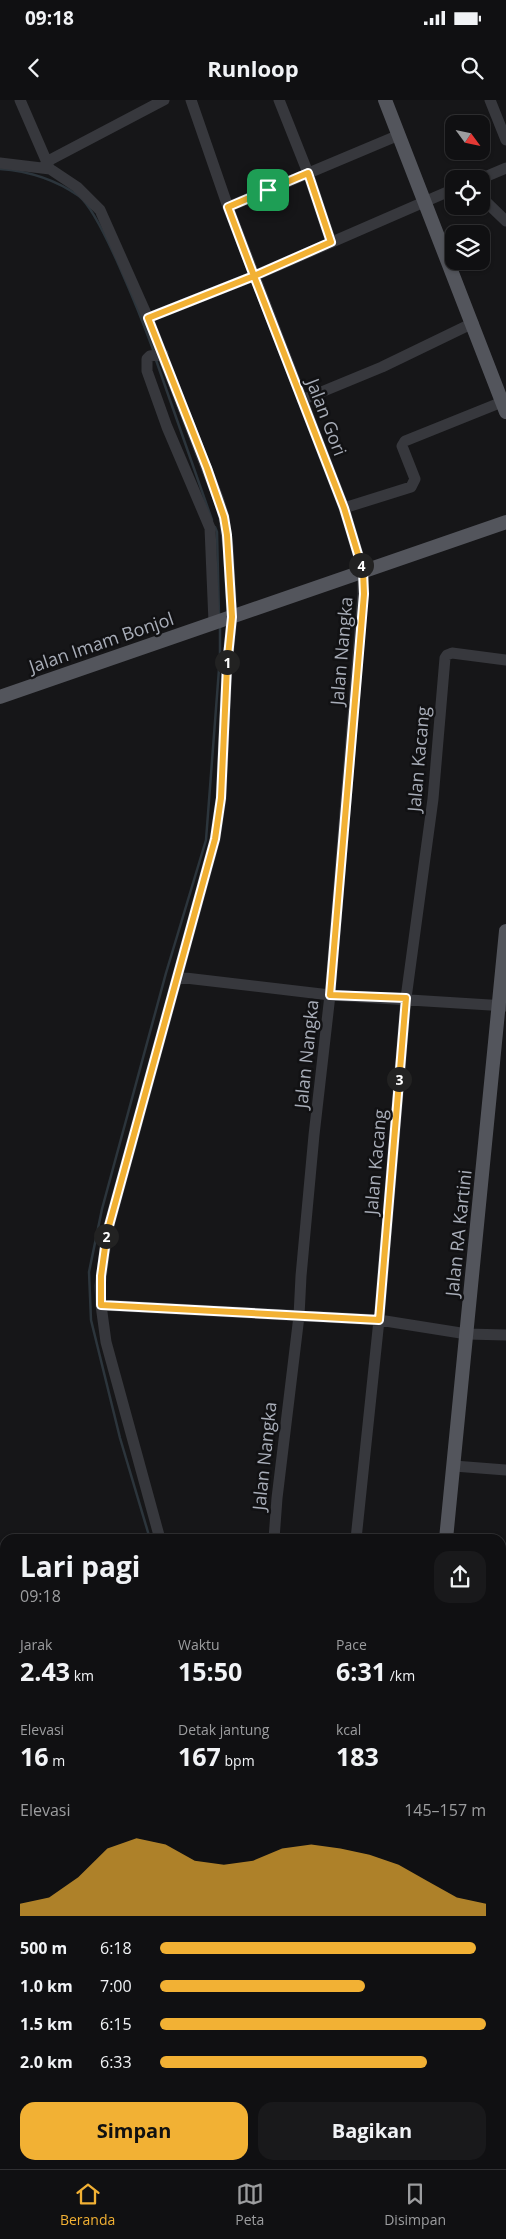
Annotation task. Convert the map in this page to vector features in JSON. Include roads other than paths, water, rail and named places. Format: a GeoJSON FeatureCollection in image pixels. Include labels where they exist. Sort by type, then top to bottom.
{"type":"FeatureCollection","features":[{"type":"Feature","properties":{"kind":"main road"},"geometry":{"type":"LineString","coordinates":[[385,100],[504,407]]}},
{"type":"Feature","properties":{"kind":"main road","name":"Jalan Imam Bonjol"},"geometry":{"type":"LineString","coordinates":[[0,697],[506,522]]}},
{"type":"Feature","properties":{"kind":"main road","name":"Jalan RA Kartini"},"geometry":{"type":"LineString","coordinates":[[447,1534],[503,1006],[506,931]]}},
{"type":"Feature","properties":{"kind":"street"},"geometry":{"type":"LineString","coordinates":[[20,100],[48,166],[77,187],[100,210],[148,318],[158,355],[207,468],[224,517],[228,547],[231,617],[221,798],[215,839],[107,1233],[101,1276],[101,1305],[110,1360],[159,1534]]}},
{"type":"Feature","properties":{"kind":"street"},"geometry":{"type":"LineString","coordinates":[[0,163],[48,166],[164,100]]}},
{"type":"Feature","properties":{"kind":"street","name":"Jalan Gori"},"geometry":{"type":"LineString","coordinates":[[191,100],[228,207],[344,508],[363,571]]}},
{"type":"Feature","properties":{"kind":"street"},"geometry":{"type":"LineString","coordinates":[[278,100],[308,173],[331,242]]}},
{"type":"Feature","properties":{"kind":"street"},"geometry":{"type":"LineString","coordinates":[[490,100],[506,140]]}},
{"type":"Feature","properties":{"kind":"street"},"geometry":{"type":"LineString","coordinates":[[228,207],[399,135]]}},
{"type":"Feature","properties":{"kind":"street"},"geometry":{"type":"LineString","coordinates":[[490,175],[506,168]]}},
{"type":"Feature","properties":{"kind":"street"},"geometry":{"type":"LineString","coordinates":[[148,318],[254,276],[445,192]]}},
{"type":"Feature","properties":{"kind":"street"},"geometry":{"type":"LineString","coordinates":[[490,205],[506,221]]}},
{"type":"Feature","properties":{"kind":"street"},"geometry":{"type":"LineString","coordinates":[[302,400],[382,367],[473,323]]}},
{"type":"Feature","properties":{"kind":"street"},"geometry":{"type":"LineString","coordinates":[[158,355],[146,361],[147,371],[167,427],[210,528],[214,622]]}},
{"type":"Feature","properties":{"kind":"street"},"geometry":{"type":"LineString","coordinates":[[344,508],[412,487],[415,479],[402,446],[405,441],[504,407]]}},
{"type":"Feature","properties":{"kind":"street","name":"Jalan Nangka"},"geometry":{"type":"LineString","coordinates":[[274,1534],[276,1498],[299,1316],[313,1144],[330,995],[364,594],[363,571]]}},
{"type":"Feature","properties":{"kind":"street","name":"Jalan Kacang"},"geometry":{"type":"LineString","coordinates":[[357,1534],[379,1320],[406,998],[433,799],[445,658],[452,653],[506,660]]}},
{"type":"Feature","properties":{"kind":"street"},"geometry":{"type":"LineString","coordinates":[[177,977],[330,995],[406,998],[503,1006]]}},
{"type":"Feature","properties":{"kind":"street"},"geometry":{"type":"LineString","coordinates":[[101,1305],[379,1320],[467,1334],[506,1335]]}},
{"type":"Feature","properties":{"kind":"street"},"geometry":{"type":"LineString","coordinates":[[454,1466],[506,1470]]}},
{"type":"Feature","properties":{"kind":"waterway"},"geometry":{"type":"LineString","coordinates":[[0,169],[31,174],[51,181],[79,196],[88,206],[121,269],[154,352]]}},
{"type":"Feature","properties":{"kind":"waterway"},"geometry":{"type":"LineString","coordinates":[[156,360],[212,520]]}},
{"type":"Feature","properties":{"kind":"waterway"},"geometry":{"type":"LineString","coordinates":[[215,527],[217,532],[219,616]]}},
{"type":"Feature","properties":{"kind":"waterway"},"geometry":{"type":"LineString","coordinates":[[149,1534],[120,1438],[91,1320],[89,1272],[102,1209],[166,973],[206,840],[220,656],[220,627]]}}]}
